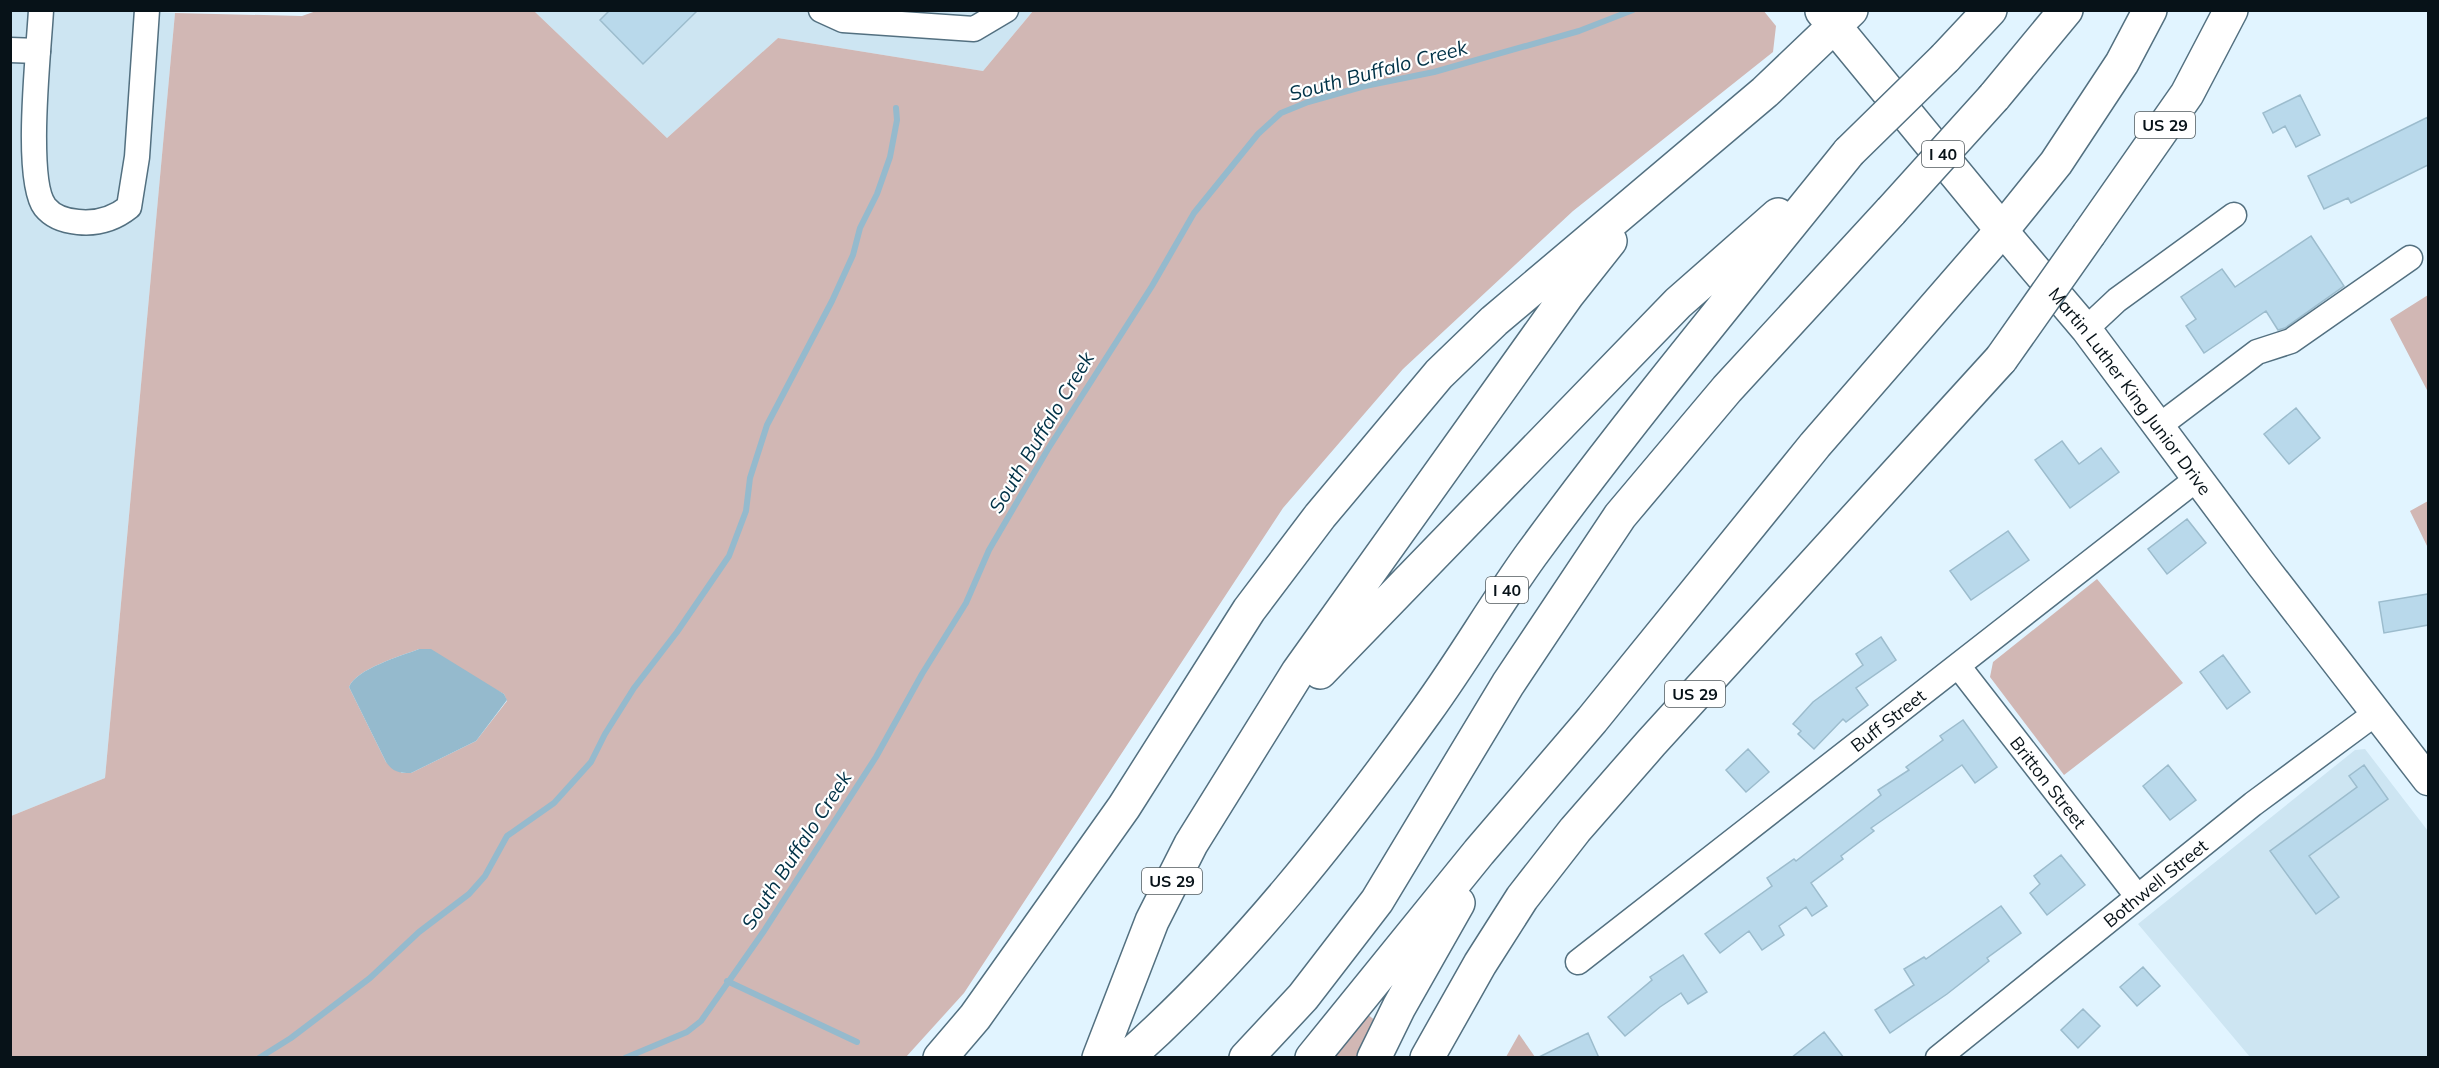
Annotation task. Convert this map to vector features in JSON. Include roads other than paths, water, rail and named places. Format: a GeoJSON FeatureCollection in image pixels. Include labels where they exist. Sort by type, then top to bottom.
{"type":"FeatureCollection","features":[{"type":"Feature","properties":{"kind":"highway","name":"I 40"},"geometry":{"type":"LineString","coordinates":[[1127,1058],[1220,967],[1329,843],[1429,708],[1531,555],[1698,340],[1849,152],[1945,58],[1990,10]]}},
{"type":"Feature","properties":{"kind":"highway","name":"I 40"},"geometry":{"type":"LineString","coordinates":[[1246,1058],[1303,997],[1377,901],[1508,684],[1620,516],[1727,389],[1994,97],[2066,10]]}},
{"type":"Feature","properties":{"kind":"highway"},"geometry":{"type":"LineString","coordinates":[[1312,1058],[1479,852],[1593,720],[1815,445],[2002,230],[2062,154],[2122,63],[2150,10]]}},
{"type":"Feature","properties":{"kind":"highway","name":"US 29"},"geometry":{"type":"LineString","coordinates":[[1427,1058],[1480,964],[1522,898],[1575,830],[1651,742],[2001,359],[2187,94],[2231,10]]}},
{"type":"Feature","properties":{"kind":"highway"},"geometry":{"type":"LineString","coordinates":[[940,1058],[975,1017],[1124,807],[1249,610],[1374,449],[1439,374],[1487,328],[1660,178],[1765,92],[1836,16]]}},
{"type":"Feature","properties":{"kind":"highway","name":"Martin Luther King Junior Drive"},"geometry":{"type":"LineString","coordinates":[[1836,16],[2002,230]]}},
{"type":"Feature","properties":{"kind":"highway","name":"US 29"},"geometry":{"type":"LineString","coordinates":[[1099,1058],[1152,921],[1191,844],[1244,759],[1323,668],[1678,303],[1849,152]]}},
{"type":"Feature","properties":{"kind":"highway"},"geometry":{"type":"LineString","coordinates":[[1244,759],[1298,672],[1568,294],[1660,178]]}},
{"type":"Feature","properties":{"kind":"highway"},"geometry":{"type":"LineString","coordinates":[[1374,1058],[1399,1007],[1466,890],[1593,720]]}},
{"type":"Feature","properties":{"kind":"main road","name":"Martin Luther King Junior Drive"},"geometry":{"type":"LineString","coordinates":[[2002,230],[2086,329],[2376,713],[2428,778]]}},
{"type":"Feature","properties":{"kind":"street"},"geometry":{"type":"LineString","coordinates":[[41,10],[33,155],[45,207],[64,220],[90,224],[116,217],[129,207],[137,157],[147,10]]}},
{"type":"Feature","properties":{"kind":"street"},"geometry":{"type":"LineString","coordinates":[[821,10],[843,20],[974,29],[1002,15],[1006,10]]}},
{"type":"Feature","properties":{"kind":"street"},"geometry":{"type":"LineString","coordinates":[[10,50],[38,51]]}},
{"type":"Feature","properties":{"kind":"street"},"geometry":{"type":"LineString","coordinates":[[2086,329],[2117,300],[2234,215]]}},
{"type":"Feature","properties":{"kind":"street"},"geometry":{"type":"LineString","coordinates":[[2159,426],[2257,352],[2290,341],[2410,258]]}},
{"type":"Feature","properties":{"kind":"street","name":"Buff Street"},"geometry":{"type":"LineString","coordinates":[[1578,962],[1959,667],[2198,478]]}},
{"type":"Feature","properties":{"kind":"street","name":"Britton Street"},"geometry":{"type":"LineString","coordinates":[[1959,667],[2137,896]]}},
{"type":"Feature","properties":{"kind":"street","name":"Bothwell Street"},"geometry":{"type":"LineString","coordinates":[[1938,1058],[2253,804],[2376,713]]}},
{"type":"Feature","properties":{"kind":"waterway","name":"South Buffalo Creek"},"geometry":{"type":"LineString","coordinates":[[625,1058],[687,1032],[701,1021],[764,931],[876,757],[922,674],[966,603],[989,550],[1048,449],[1152,286],[1194,213],[1258,134],[1281,113],[1308,102],[1365,86],[1434,72],[1579,31],[1633,10]]}},
{"type":"Feature","properties":{"kind":"waterway"},"geometry":{"type":"LineString","coordinates":[[259,1058],[291,1038],[370,978],[419,932],[469,894],[485,876],[507,836],[554,803],[591,762],[605,734],[634,688],[677,632],[729,556],[746,511],[750,478],[767,425],[832,301],[853,255],[860,228],[877,194],[890,157],[897,120],[896,108]]}},
{"type":"Feature","properties":{"kind":"waterway"},"geometry":{"type":"LineString","coordinates":[[727,981],[857,1042]]}}]}
